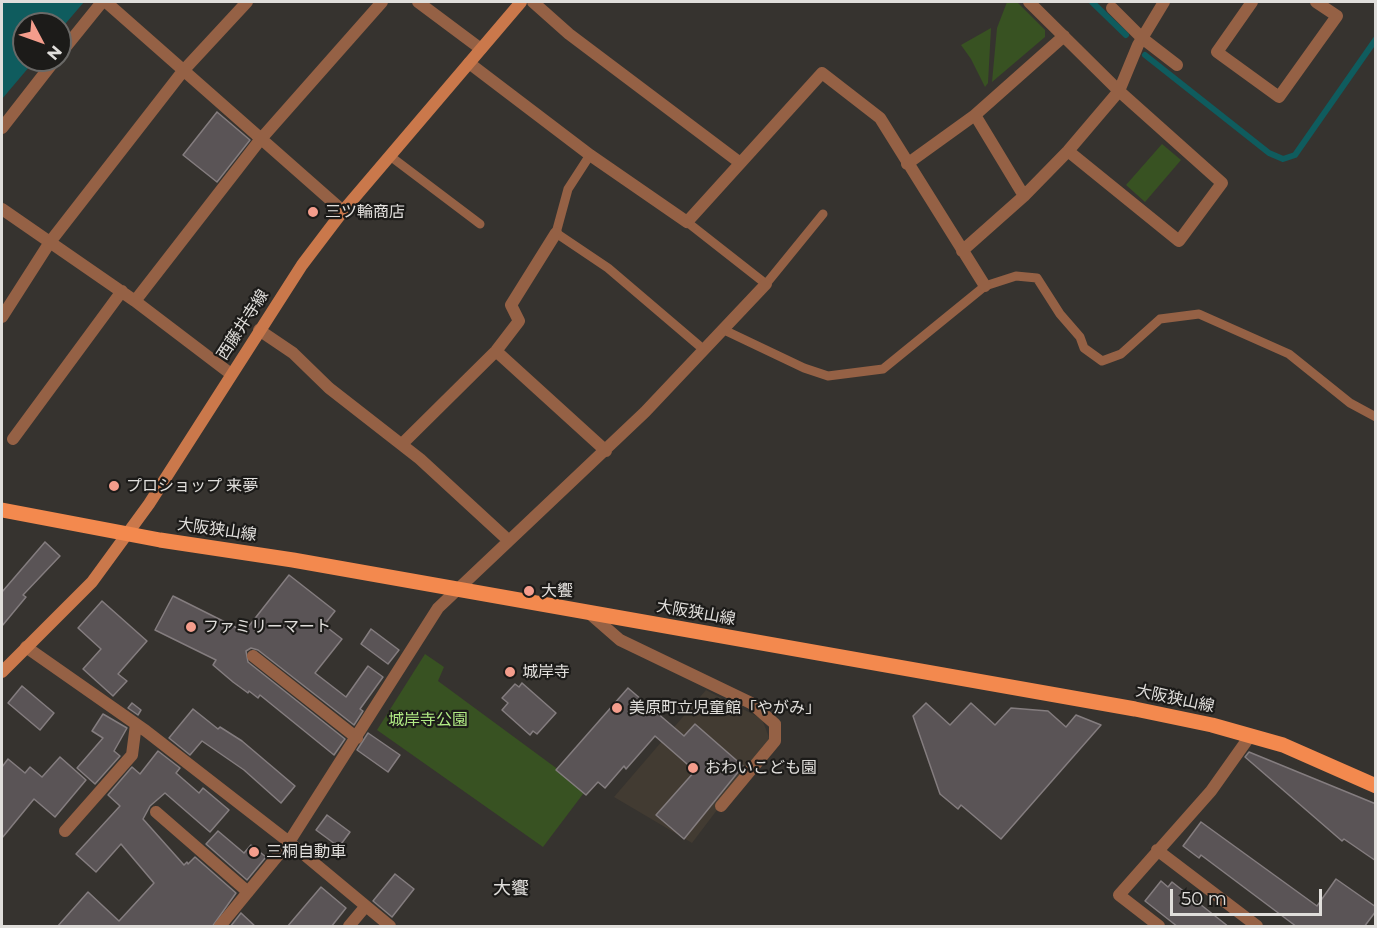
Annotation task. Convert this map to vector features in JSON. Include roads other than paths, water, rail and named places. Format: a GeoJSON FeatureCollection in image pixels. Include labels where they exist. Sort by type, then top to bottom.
{"type":"FeatureCollection","features":[{"type":"Feature","properties":{"kind":"main road","name":"西藤井寺線"},"geometry":{"type":"LineString","coordinates":[[2,672],[92,582],[128,534],[259,330],[343,211],[520,2]]}},
{"type":"Feature","properties":{"kind":"main road","name":"大阪狭山線"},"geometry":{"type":"LineString","coordinates":[[2,510],[128,534],[293,560],[1135,709],[1283,745],[1374,783]]}},
{"type":"Feature","properties":{"kind":"street"},"geometry":{"type":"LineString","coordinates":[[72,39],[102,2]]}},
{"type":"Feature","properties":{"kind":"street"},"geometry":{"type":"LineString","coordinates":[[106,2],[343,211]]}},
{"type":"Feature","properties":{"kind":"street"},"geometry":{"type":"LineString","coordinates":[[2,317],[50,242],[183,71],[247,2]]}},
{"type":"Feature","properties":{"kind":"street"},"geometry":{"type":"LineString","coordinates":[[135,300],[260,140],[382,2]]}},
{"type":"Feature","properties":{"kind":"street"},"geometry":{"type":"LineString","coordinates":[[418,2],[481,49]]}},
{"type":"Feature","properties":{"kind":"street"},"geometry":{"type":"LineString","coordinates":[[533,2],[569,34],[739,162]]}},
{"type":"Feature","properties":{"kind":"street"},"geometry":{"type":"LineString","coordinates":[[1029,2],[1119,91],[1222,183],[1179,241],[1068,151]]}},
{"type":"Feature","properties":{"kind":"street"},"geometry":{"type":"LineString","coordinates":[[962,250],[1024,196],[1068,151],[1119,91],[1142,38],[1164,2]]}},
{"type":"Feature","properties":{"kind":"street"},"geometry":{"type":"LineString","coordinates":[[1252,2],[1217,52],[1279,97],[1337,16],[1316,2]]}},
{"type":"Feature","properties":{"kind":"street"},"geometry":{"type":"LineString","coordinates":[[1112,8],[1142,38],[1177,64]]}},
{"type":"Feature","properties":{"kind":"street"},"geometry":{"type":"LineString","coordinates":[[908,164],[975,115],[1064,36]]}},
{"type":"Feature","properties":{"kind":"street"},"geometry":{"type":"LineString","coordinates":[[470,63],[590,155],[687,222],[822,73],[880,118],[985,286]]}},
{"type":"Feature","properties":{"kind":"street"},"geometry":{"type":"LineString","coordinates":[[2,128],[46,72]]}},
{"type":"Feature","properties":{"kind":"street"},"geometry":{"type":"LineString","coordinates":[[975,115],[1024,196]]}},
{"type":"Feature","properties":{"kind":"street"},"geometry":{"type":"LineString","coordinates":[[2,209],[135,300],[231,374]]}},
{"type":"Feature","properties":{"kind":"street"},"geometry":{"type":"LineString","coordinates":[[402,444],[496,351],[519,321],[511,305],[556,232]]}},
{"type":"Feature","properties":{"kind":"street"},"geometry":{"type":"LineString","coordinates":[[219,927],[289,842],[438,608],[454,589],[606,451],[766,284]]}},
{"type":"Feature","properties":{"kind":"street"},"geometry":{"type":"LineString","coordinates":[[13,439],[122,291]]}},
{"type":"Feature","properties":{"kind":"street"},"geometry":{"type":"LineString","coordinates":[[259,330],[293,353],[329,387],[402,444],[508,540]]}},
{"type":"Feature","properties":{"kind":"street"},"geometry":{"type":"LineString","coordinates":[[496,351],[606,451]]}},
{"type":"Feature","properties":{"kind":"street"},"geometry":{"type":"LineString","coordinates":[[590,613],[620,640],[751,703],[775,724],[775,741],[721,806]]}},
{"type":"Feature","properties":{"kind":"street"},"geometry":{"type":"LineString","coordinates":[[26,648],[136,724],[289,842],[390,927]]}},
{"type":"Feature","properties":{"kind":"street"},"geometry":{"type":"LineString","coordinates":[[253,656],[357,738]]}},
{"type":"Feature","properties":{"kind":"street"},"geometry":{"type":"LineString","coordinates":[[66,831],[132,755],[136,724]]}},
{"type":"Feature","properties":{"kind":"street"},"geometry":{"type":"LineString","coordinates":[[1158,927],[1119,895],[1157,849],[1211,791],[1250,736]]}},
{"type":"Feature","properties":{"kind":"street"},"geometry":{"type":"LineString","coordinates":[[156,812],[248,892]]}},
{"type":"Feature","properties":{"kind":"street"},"geometry":{"type":"LineString","coordinates":[[1157,849],[1257,927]]}},
{"type":"Feature","properties":{"kind":"street"},"geometry":{"type":"LineString","coordinates":[[349,927],[364,906]]}},
{"type":"Feature","properties":{"kind":"lane"},"geometry":{"type":"LineString","coordinates":[[590,155],[568,189],[556,232],[608,268],[703,349]]}},
{"type":"Feature","properties":{"kind":"lane"},"geometry":{"type":"LineString","coordinates":[[390,156],[480,224]]}},
{"type":"Feature","properties":{"kind":"lane"},"geometry":{"type":"LineString","coordinates":[[687,222],[766,284],[823,214]]}},
{"type":"Feature","properties":{"kind":"lane"},"geometry":{"type":"LineString","coordinates":[[722,329],[804,368],[828,376],[883,369],[985,286],[1016,276],[1037,278],[1080,337],[1084,348],[1102,361],[1121,354],[1160,319],[1199,314],[1289,354],[1350,403],[1376,417]]}},
{"type":"Feature","properties":{"kind":"water"},"geometry":{"type":"Polygon","coordinates":[[[2,2],[84,2],[72,16],[72,12],[12,12],[12,72],[25,72],[2,99],[2,2]]]}},
{"type":"Feature","properties":{"kind":"waterway"},"geometry":{"type":"LineString","coordinates":[[1092,2],[1126,35]]}},
{"type":"Feature","properties":{"kind":"waterway"},"geometry":{"type":"LineString","coordinates":[[1145,55],[1269,153],[1283,159],[1295,155],[1376,39]]}},
{"type":"Feature","properties":{"kind":"place","name":"三ツ輪商店"},"geometry":{"type":"Point","coordinates":[313,212]}},
{"type":"Feature","properties":{"kind":"place","name":"プロショップ 来夢"},"geometry":{"type":"Point","coordinates":[114,486]}},
{"type":"Feature","properties":{"kind":"place","name":"大饗"},"geometry":{"type":"Point","coordinates":[529,591]}},
{"type":"Feature","properties":{"kind":"place","name":"ファミリーマート"},"geometry":{"type":"Point","coordinates":[191,627]}},
{"type":"Feature","properties":{"kind":"place","name":"城岸寺"},"geometry":{"type":"Point","coordinates":[510,672]}},
{"type":"Feature","properties":{"kind":"place","name":"美原町立児童館「やがみ」"},"geometry":{"type":"Point","coordinates":[617,708]}},
{"type":"Feature","properties":{"kind":"place","name":"おわいこども園"},"geometry":{"type":"Point","coordinates":[693,768]}},
{"type":"Feature","properties":{"kind":"place","name":"三桐自動車"},"geometry":{"type":"Point","coordinates":[254,852]}},
{"type":"Feature","properties":{"kind":"district","name":"大饗"},"geometry":{"type":"Point","coordinates":[511,889]}},
{"type":"Feature","properties":{"kind":"park label","name":"城岸寺公園"},"geometry":{"type":"Point","coordinates":[428,720]}}]}
